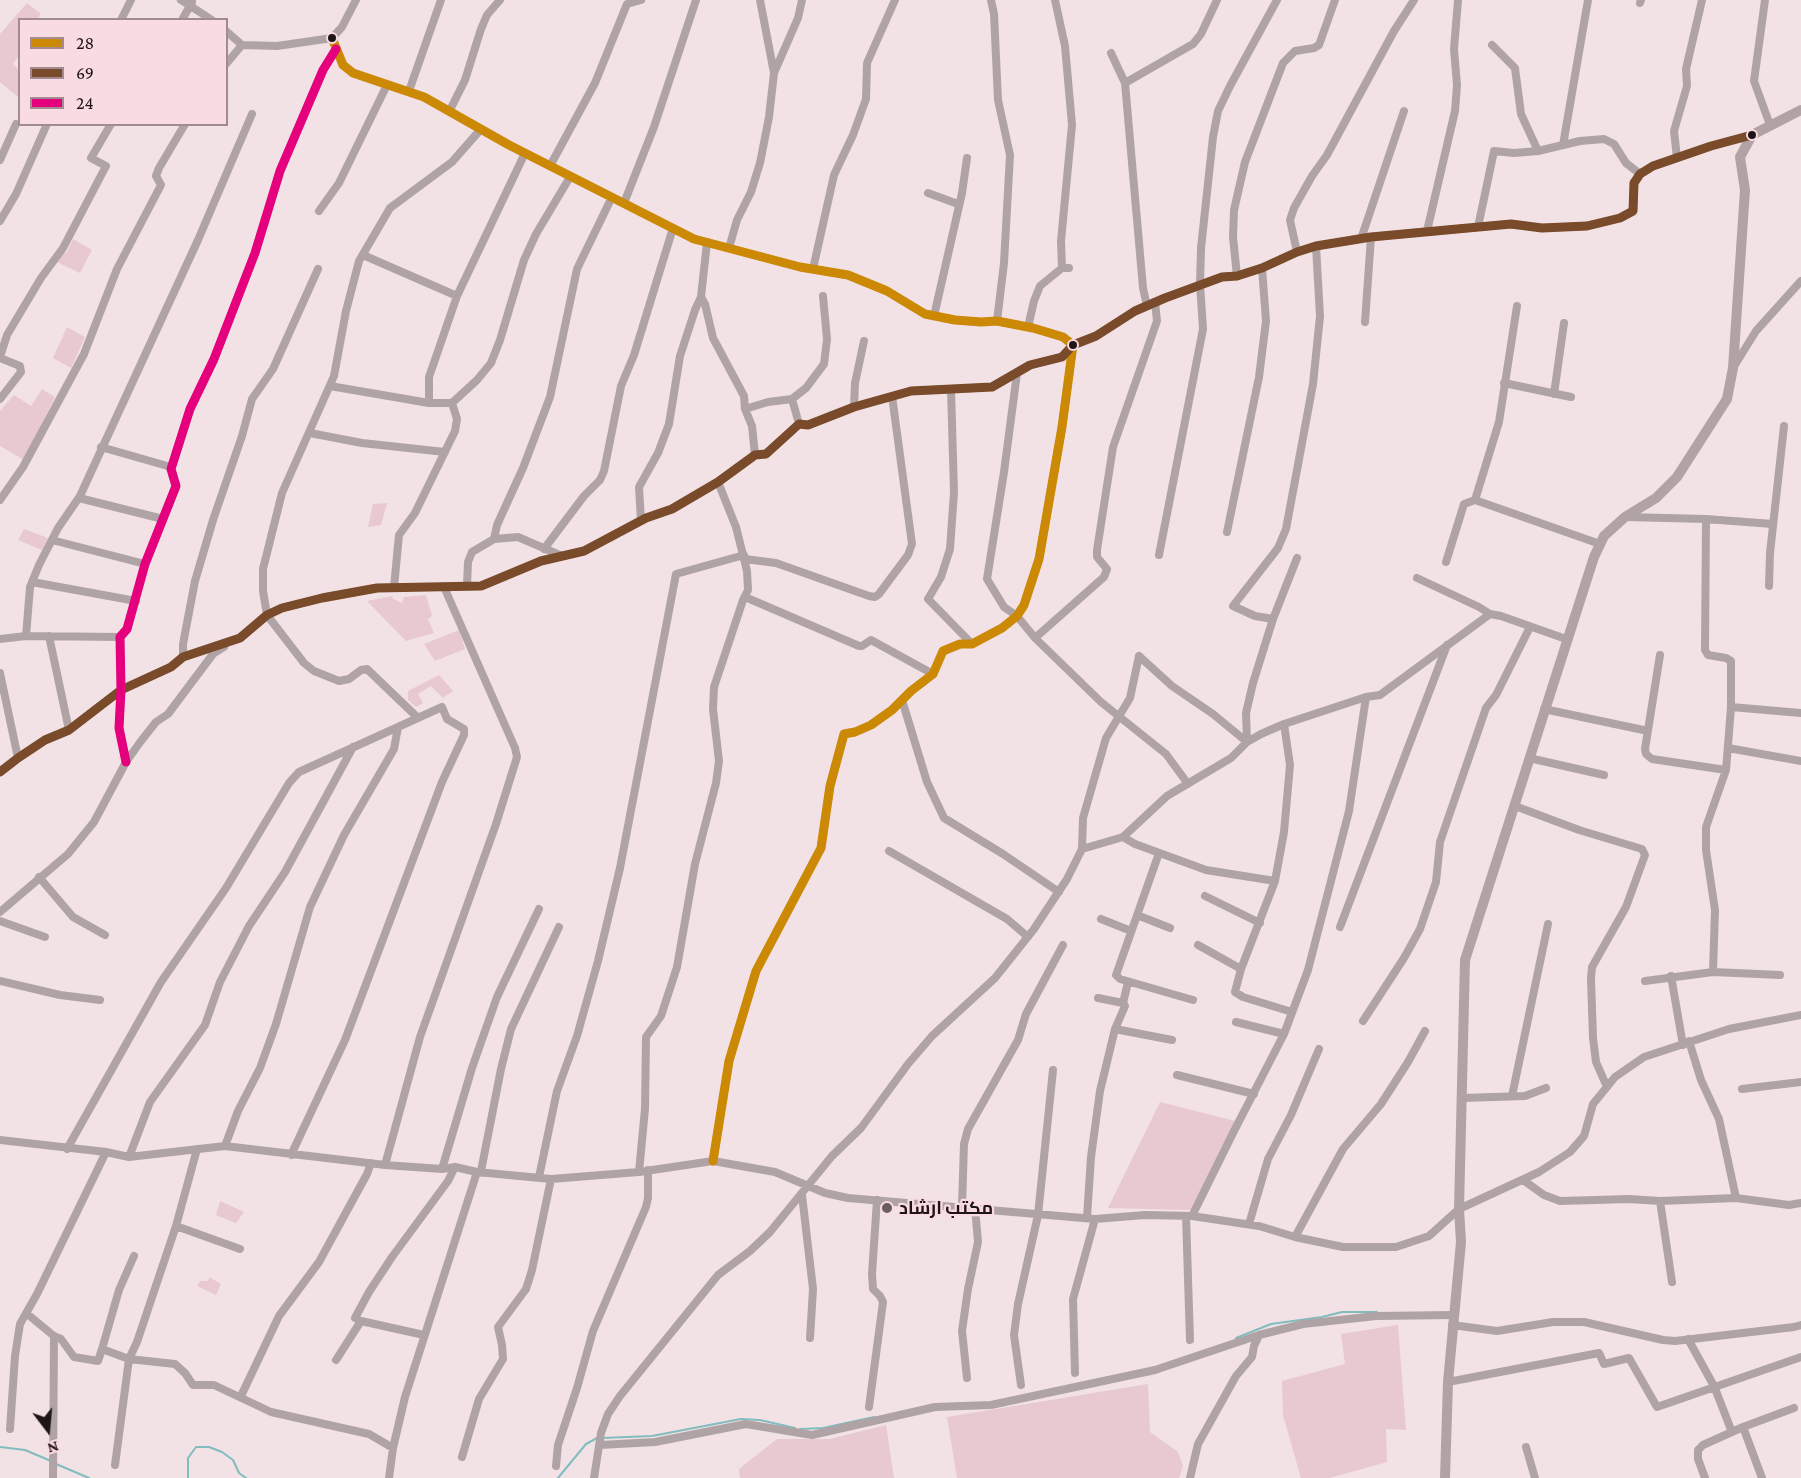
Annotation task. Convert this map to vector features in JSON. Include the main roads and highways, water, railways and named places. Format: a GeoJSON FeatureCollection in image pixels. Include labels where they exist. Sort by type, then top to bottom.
{"type":"FeatureCollection","features":[{"type":"Feature","properties":{"kind":"waterway"},"geometry":{"type":"LineString","coordinates":[[1236,1338],[1271,1324],[1342,1312],[1377,1312]]}},
{"type":"Feature","properties":{"kind":"waterway"},"geometry":{"type":"LineString","coordinates":[[800,1429],[823,1428],[874,1417]]}},
{"type":"Feature","properties":{"kind":"waterway"},"geometry":{"type":"LineString","coordinates":[[602,1438],[652,1436],[741,1419],[760,1420],[795,1428]]}},
{"type":"Feature","properties":{"kind":"waterway"},"geometry":{"type":"LineString","coordinates":[[558,1478],[586,1444],[597,1438]]}},
{"type":"Feature","properties":{"kind":"waterway"},"geometry":{"type":"LineString","coordinates":[[0,1447],[25,1450],[51,1461]]}},
{"type":"Feature","properties":{"kind":"waterway"},"geometry":{"type":"LineString","coordinates":[[188,1478],[188,1458],[196,1447],[209,1447],[222,1452],[233,1460],[239,1473],[246,1478]]}},
{"type":"Feature","properties":{"kind":"waterway"},"geometry":{"type":"LineString","coordinates":[[56,1464],[89,1478]]}},
{"type":"Feature","properties":{"kind":"place","name":"مکتب ارشاد"},"geometry":{"type":"Point","coordinates":[887,1208]}}]}
